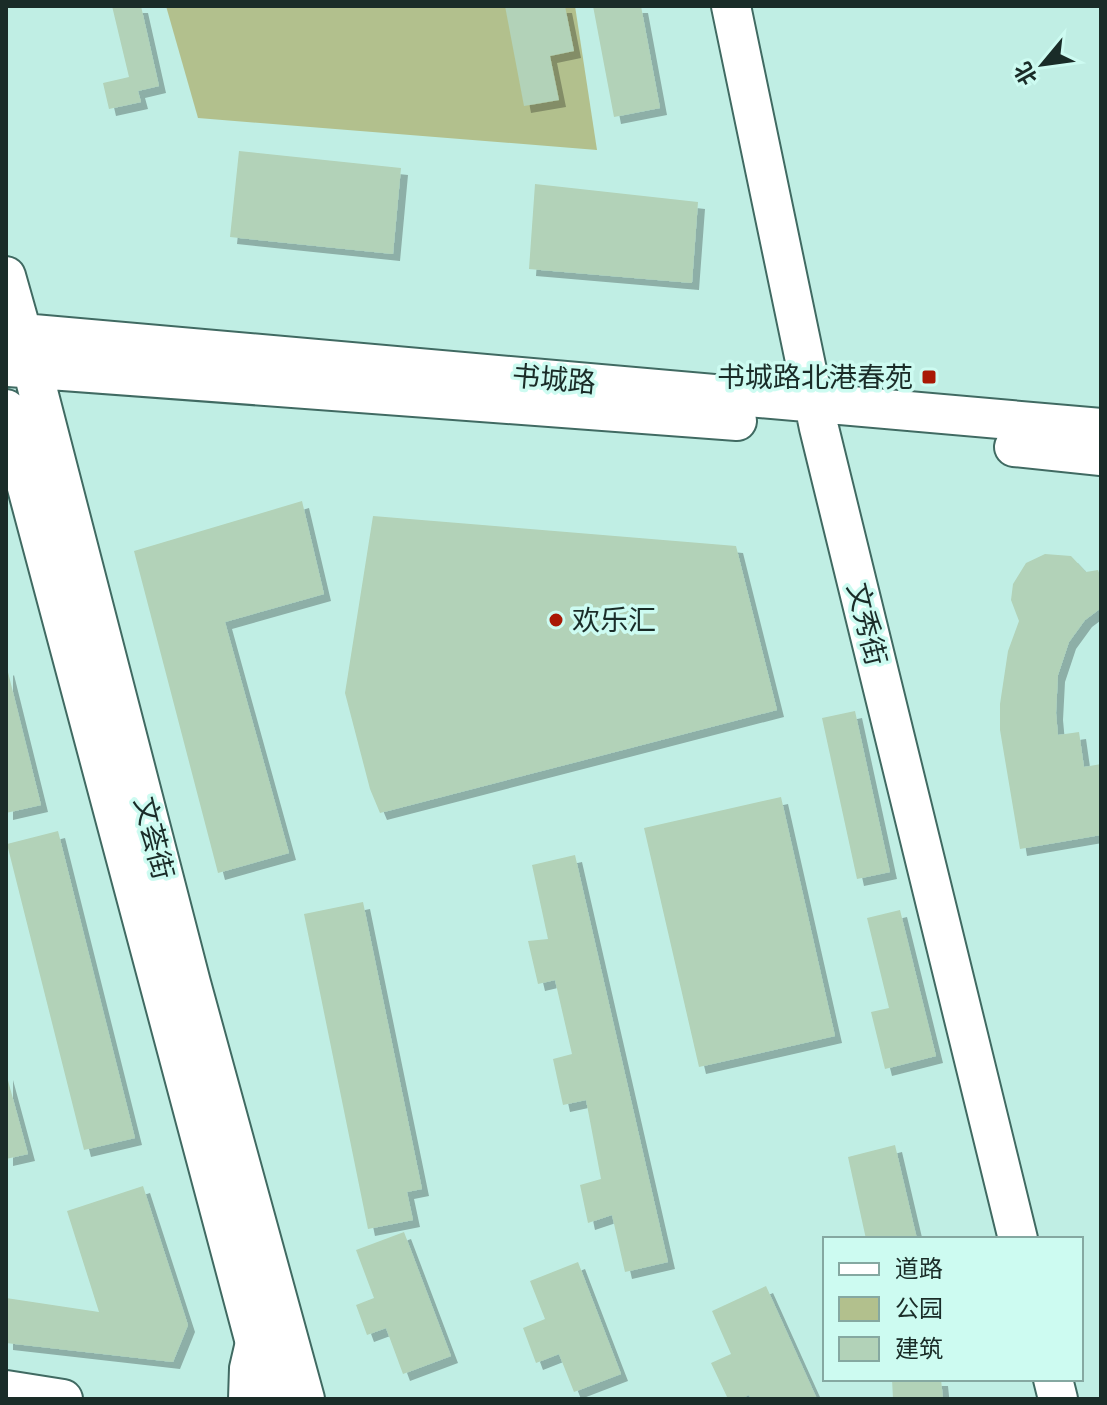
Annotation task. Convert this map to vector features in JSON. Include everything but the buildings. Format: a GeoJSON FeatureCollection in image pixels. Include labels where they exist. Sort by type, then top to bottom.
{"type":"FeatureCollection","features":[{"type":"Feature","properties":{"kind":"main road","name":"文秀街"},"geometry":{"type":"LineString","coordinates":[[731,6],[816,415],[1018,1237]]}},
{"type":"Feature","properties":{"kind":"main road","name":"文荟街"},"geometry":{"type":"LineString","coordinates":[[6,276],[17,351],[305,1399]]}},
{"type":"Feature","properties":{"kind":"main road","name":"书城路"},"geometry":{"type":"LineString","coordinates":[[17,351],[816,415],[1101,428]]}},
{"type":"Feature","properties":{"kind":"main road","name":"文荟街"},"geometry":{"type":"LineString","coordinates":[[6,409],[270,1399]]}},
{"type":"Feature","properties":{"kind":"main road","name":"书城路"},"geometry":{"type":"LineString","coordinates":[[816,415],[1101,456]]}},
{"type":"Feature","properties":{"kind":"main road"},"geometry":{"type":"LineString","coordinates":[[6,1390],[63,1399]]}},
{"type":"Feature","properties":{"kind":"street"},"geometry":{"type":"LineString","coordinates":[[243,1399],[244,1368],[253,1333]]}},
{"type":"Feature","properties":{"kind":"green space"},"geometry":{"type":"Polygon","coordinates":[[[166,6],[575,6],[597,150],[198,118],[166,6]]]}},
{"type":"Feature","properties":{"kind":"place","name":"书城路北港春苑"},"geometry":{"type":"Point","coordinates":[929,377]}},
{"type":"Feature","properties":{"kind":"place","name":"欢乐汇"},"geometry":{"type":"Point","coordinates":[556,620]}}]}
